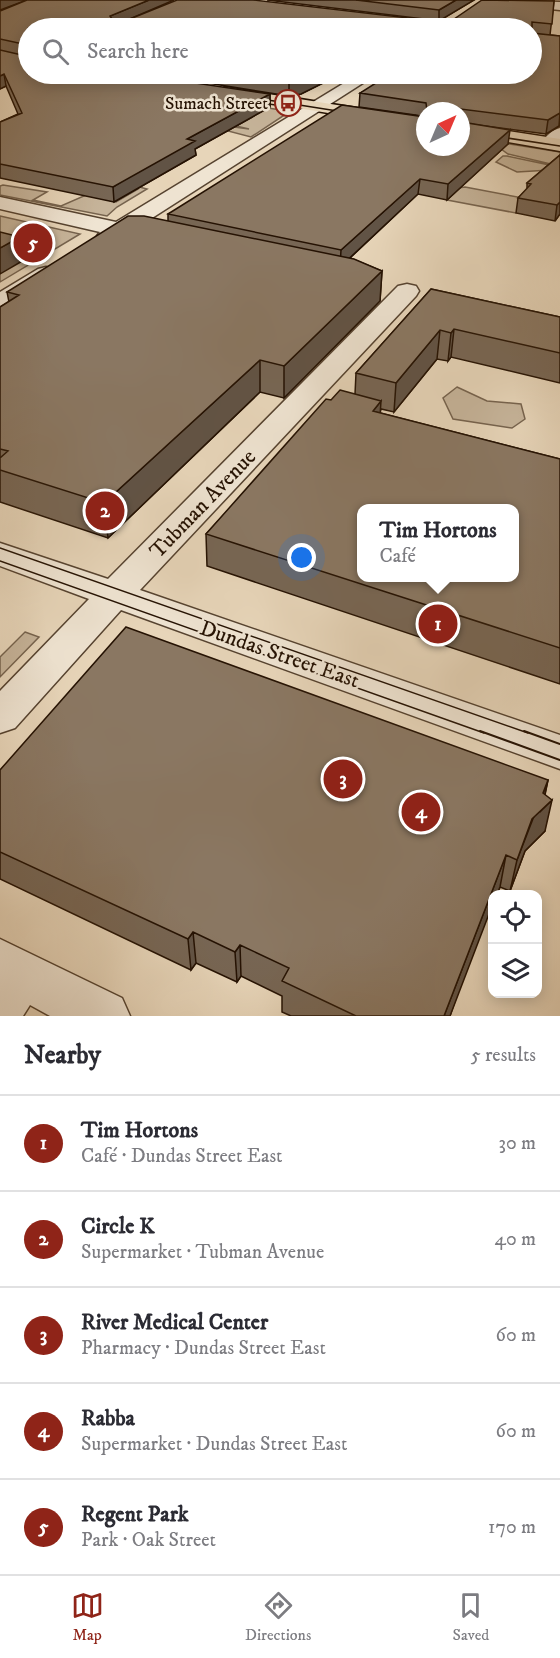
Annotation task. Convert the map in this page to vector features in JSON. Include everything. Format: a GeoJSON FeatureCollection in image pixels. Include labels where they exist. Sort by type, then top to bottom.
{"type":"FeatureCollection","features":[{"type":"Feature","properties":{"kind":"main road"},"geometry":{"type":"LineString","coordinates":[[173,84],[416,123]]}},
{"type":"Feature","properties":{"kind":"main road"},"geometry":{"type":"LineString","coordinates":[[470,130],[557,140]]}},
{"type":"Feature","properties":{"kind":"street"},"geometry":{"type":"LineString","coordinates":[[501,0],[560,6]]}},
{"type":"Feature","properties":{"kind":"street"},"geometry":{"type":"LineString","coordinates":[[88,248],[352,84]]}},
{"type":"Feature","properties":{"kind":"street"},"geometry":{"type":"LineString","coordinates":[[0,203],[175,241]]}},
{"type":"Feature","properties":{"kind":"street"},"geometry":{"type":"LineString","coordinates":[[0,302],[68,261]]}},
{"type":"Feature","properties":{"kind":"street","name":"Tubman Avenue"},"geometry":{"type":"LineString","coordinates":[[0,717],[115,594],[407,291]]}},
{"type":"Feature","properties":{"kind":"street"},"geometry":{"type":"LineString","coordinates":[[303,400],[333,407]]}},
{"type":"Feature","properties":{"kind":"street","name":"Dundas Street East"},"geometry":{"type":"LineString","coordinates":[[0,554],[560,752]]}},
{"type":"Feature","properties":{"kind":"street"},"geometry":{"type":"LineString","coordinates":[[7,980],[103,1016]]}},
{"type":"Feature","properties":{"kind":"shaded area"},"geometry":{"type":"Polygon","coordinates":[[[237,103],[289,112],[251,137],[228,131],[234,127],[249,129],[236,126],[251,118],[230,115],[237,103]]]}},
{"type":"Feature","properties":{"kind":"shaded area"},"geometry":{"type":"Polygon","coordinates":[[[490,141],[560,152],[560,159],[555,165],[508,154],[490,141]]]}},
{"type":"Feature","properties":{"kind":"shaded area"},"geometry":{"type":"Polygon","coordinates":[[[503,156],[554,166],[550,170],[517,172],[496,162],[503,156]]]}},
{"type":"Feature","properties":{"kind":"shaded area"},"geometry":{"type":"Polygon","coordinates":[[[128,184],[147,189],[117,207],[107,216],[0,195],[0,186],[3,185],[47,192],[33,200],[61,206],[86,195],[116,202],[138,189],[129,187],[128,184]]]}},
{"type":"Feature","properties":{"kind":"shaded area"},"geometry":{"type":"Polygon","coordinates":[[[465,187],[528,199],[516,213],[447,200],[458,188],[465,187]]]}},
{"type":"Feature","properties":{"kind":"shaded area"},"geometry":{"type":"Polygon","coordinates":[[[0,216],[80,234],[0,282],[0,216]]]}},
{"type":"Feature","properties":{"kind":"shaded area"},"geometry":{"type":"Polygon","coordinates":[[[457,387],[487,401],[521,404],[525,419],[512,428],[453,419],[443,398],[457,387]]]}},
{"type":"Feature","properties":{"kind":"shaded area"},"geometry":{"type":"Polygon","coordinates":[[[25,632],[39,637],[0,677],[0,657],[25,632]]]}},
{"type":"Feature","properties":{"kind":"building"},"geometry":{"type":"Polygon","coordinates":[[[27,0],[149,0],[110,16],[111,18],[18,18],[18,43],[0,39],[0,11],[27,0]]]}},
{"type":"Feature","properties":{"kind":"building"},"geometry":{"type":"Polygon","coordinates":[[[177,0],[253,0],[408,18],[132,18],[177,0]]]}},
{"type":"Feature","properties":{"kind":"building"},"geometry":{"type":"Polygon","coordinates":[[[356,0],[456,0],[439,10],[356,0]]]}},
{"type":"Feature","properties":{"kind":"building"},"geometry":{"type":"Polygon","coordinates":[[[482,0],[554,1],[552,24],[542,23],[542,18],[455,18],[482,0]]]}},
{"type":"Feature","properties":{"kind":"building"},"geometry":{"type":"Polygon","coordinates":[[[542,34],[560,36],[560,113],[548,120],[470,110],[470,102],[419,102],[360,93],[374,84],[542,84],[542,34]]]}},
{"type":"Feature","properties":{"kind":"building"},"geometry":{"type":"Polygon","coordinates":[[[0,50],[18,54],[18,84],[202,84],[270,94],[187,139],[195,141],[113,187],[0,164],[0,122],[22,113],[4,74],[0,76],[0,50]]]}},
{"type":"Feature","properties":{"kind":"building"},"geometry":{"type":"Polygon","coordinates":[[[342,105],[416,116],[416,156],[470,156],[470,123],[510,130],[448,184],[420,179],[341,250],[168,214],[342,105]]]}},
{"type":"Feature","properties":{"kind":"building"},"geometry":{"type":"Polygon","coordinates":[[[560,155],[560,202],[557,205],[518,198],[531,184],[527,183],[560,155]]]}},
{"type":"Feature","properties":{"kind":"building"},"geometry":{"type":"Polygon","coordinates":[[[128,216],[144,216],[354,259],[382,271],[284,366],[260,360],[104,503],[0,470],[0,458],[8,451],[0,449],[0,307],[19,295],[7,292],[128,216]]]}},
{"type":"Feature","properties":{"kind":"building"},"geometry":{"type":"Polygon","coordinates":[[[0,232],[20,237],[0,248],[0,232]]]}},
{"type":"Feature","properties":{"kind":"building"},"geometry":{"type":"Polygon","coordinates":[[[431,289],[560,317],[560,353],[454,329],[451,333],[440,330],[396,383],[356,373],[431,289]]]}},
{"type":"Feature","properties":{"kind":"building"},"geometry":{"type":"Polygon","coordinates":[[[340,390],[381,401],[373,411],[560,459],[560,648],[206,534],[326,399],[331,400],[340,390]]]}},
{"type":"Feature","properties":{"kind":"building"},"geometry":{"type":"Polygon","coordinates":[[[126,627],[548,780],[543,793],[552,800],[532,819],[517,860],[506,855],[493,890],[488,890],[488,902],[444,1016],[356,1016],[282,981],[289,968],[240,945],[235,952],[193,932],[188,939],[0,852],[0,770],[126,627]]]}},
{"type":"Feature","properties":{"kind":"tram line"},"geometry":{"type":"LineString","coordinates":[[255,98],[350,113]]}},
{"type":"Feature","properties":{"kind":"tram line"},"geometry":{"type":"LineString","coordinates":[[470,132],[560,146]]}},
{"type":"Feature","properties":{"kind":"tram line"},"geometry":{"type":"LineString","coordinates":[[0,548],[528,733]]}},
{"type":"Feature","properties":{"kind":"tram line"},"geometry":{"type":"LineString","coordinates":[[0,561],[484,733]]}},
{"type":"Feature","properties":{"kind":"tram line"},"geometry":{"type":"LineString","coordinates":[[480,731],[560,760]]}},
{"type":"Feature","properties":{"kind":"tram line"},"geometry":{"type":"LineString","coordinates":[[524,731],[560,744]]}},
{"type":"Feature","properties":{"kind":"place","name":"Sumach Street"},"geometry":{"type":"Point","coordinates":[288,103]}},
{"type":"Feature","properties":{"kind":"place","name":"Regent Park"},"geometry":{"type":"Point","coordinates":[33,243]}},
{"type":"Feature","properties":{"kind":"place","name":"Circle K"},"geometry":{"type":"Point","coordinates":[105,511]}},
{"type":"Feature","properties":{"kind":"place","name":"Tim Hortons"},"geometry":{"type":"Point","coordinates":[438,624]}},
{"type":"Feature","properties":{"kind":"place","name":"River Medical Center"},"geometry":{"type":"Point","coordinates":[343,779]}},
{"type":"Feature","properties":{"kind":"place","name":"Rabba"},"geometry":{"type":"Point","coordinates":[421,812]}}]}
